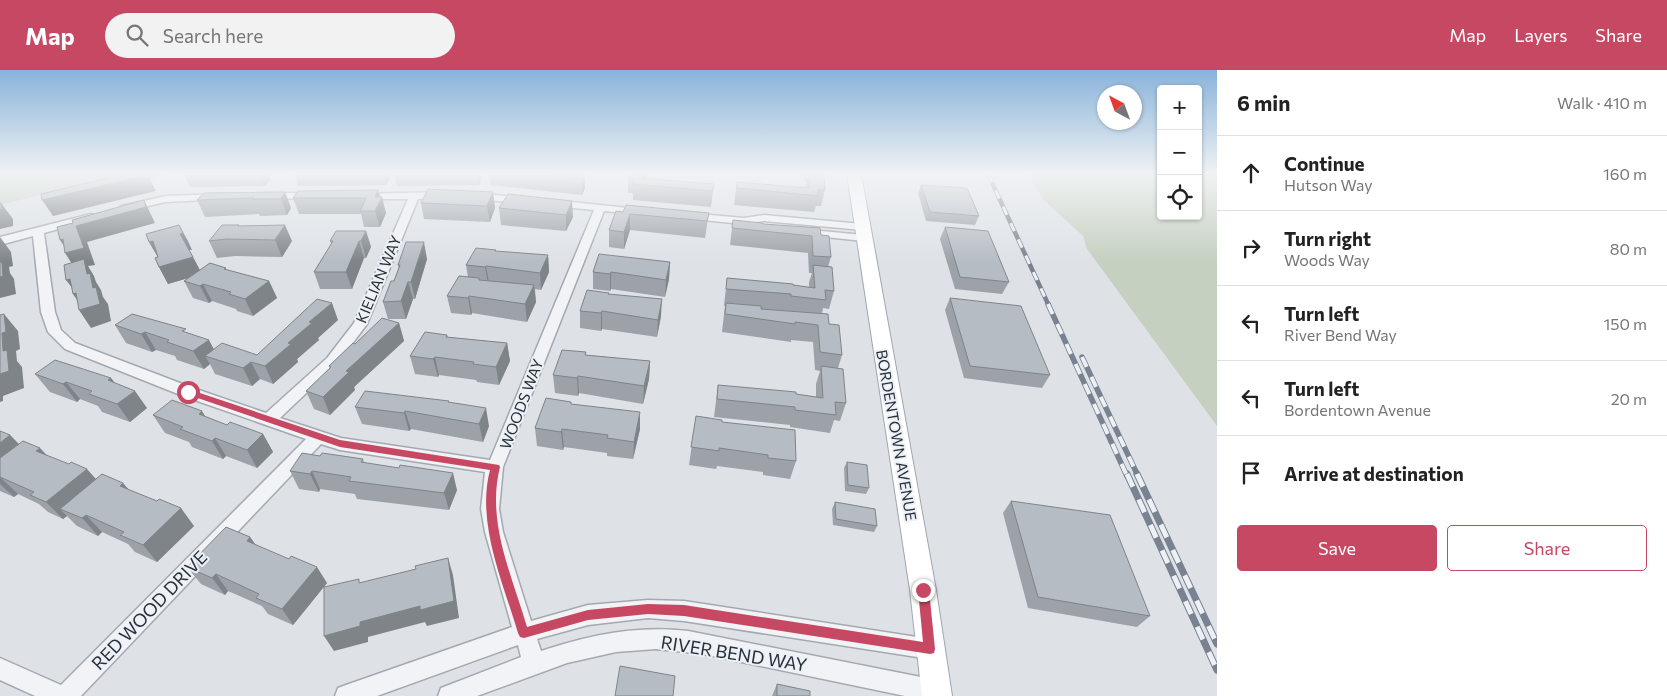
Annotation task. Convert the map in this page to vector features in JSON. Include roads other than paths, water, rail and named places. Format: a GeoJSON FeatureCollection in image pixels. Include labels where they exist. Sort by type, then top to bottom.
{"type":"FeatureCollection","features":[{"type":"Feature","properties":{"kind":"main road","name":"BORDENTOWN AVENUE"},"geometry":{"type":"LineString","coordinates":[[858,203],[923,590],[937,694]]}},
{"type":"Feature","properties":{"kind":"street"},"geometry":{"type":"LineString","coordinates":[[0,241],[148,203]]}},
{"type":"Feature","properties":{"kind":"street","name":"KIELIAN WAY"},"geometry":{"type":"LineString","coordinates":[[269,419],[332,361],[360,324],[411,203]]}},
{"type":"Feature","properties":{"kind":"street"},"geometry":{"type":"LineString","coordinates":[[548,203],[657,213]]}},
{"type":"Feature","properties":{"kind":"street","name":"WOODS WAY"},"geometry":{"type":"LineString","coordinates":[[534,664],[494,532],[490,509],[492,482],[496,467],[600,208]]}},
{"type":"Feature","properties":{"kind":"street"},"geometry":{"type":"LineString","coordinates":[[676,215],[744,222],[764,218],[863,233]]}},
{"type":"Feature","properties":{"kind":"street"},"geometry":{"type":"LineString","coordinates":[[38,231],[48,312],[55,332],[82,352],[317,438],[340,444],[496,467]]}},
{"type":"Feature","properties":{"kind":"street","name":"RED WOOD DRIVE"},"geometry":{"type":"LineString","coordinates":[[66,696],[317,438]]}},
{"type":"Feature","properties":{"kind":"street","name":"RIVER BEND WAY"},"geometry":{"type":"LineString","coordinates":[[346,696],[524,633],[588,615],[648,609],[684,610],[930,649]]}},
{"type":"Feature","properties":{"kind":"street","name":"RIVER BEND WAY"},"geometry":{"type":"LineString","coordinates":[[449,696],[588,646],[642,639],[675,640],[722,648],[937,694]]}},
{"type":"Feature","properties":{"kind":"street"},"geometry":{"type":"LineString","coordinates":[[0,669],[60,696]]}},
{"type":"Feature","properties":{"kind":"railway"},"geometry":{"type":"LineString","coordinates":[[1002,203],[1049,306]]}},
{"type":"Feature","properties":{"kind":"railway"},"geometry":{"type":"LineString","coordinates":[[1048,304],[1127,476]]}},
{"type":"Feature","properties":{"kind":"railway"},"geometry":{"type":"LineString","coordinates":[[1082,357],[1138,476]]}},
{"type":"Feature","properties":{"kind":"railway"},"geometry":{"type":"LineString","coordinates":[[1127,474],[1217,670]]}},
{"type":"Feature","properties":{"kind":"railway"},"geometry":{"type":"LineString","coordinates":[[1137,474],[1217,644]]}}]}
